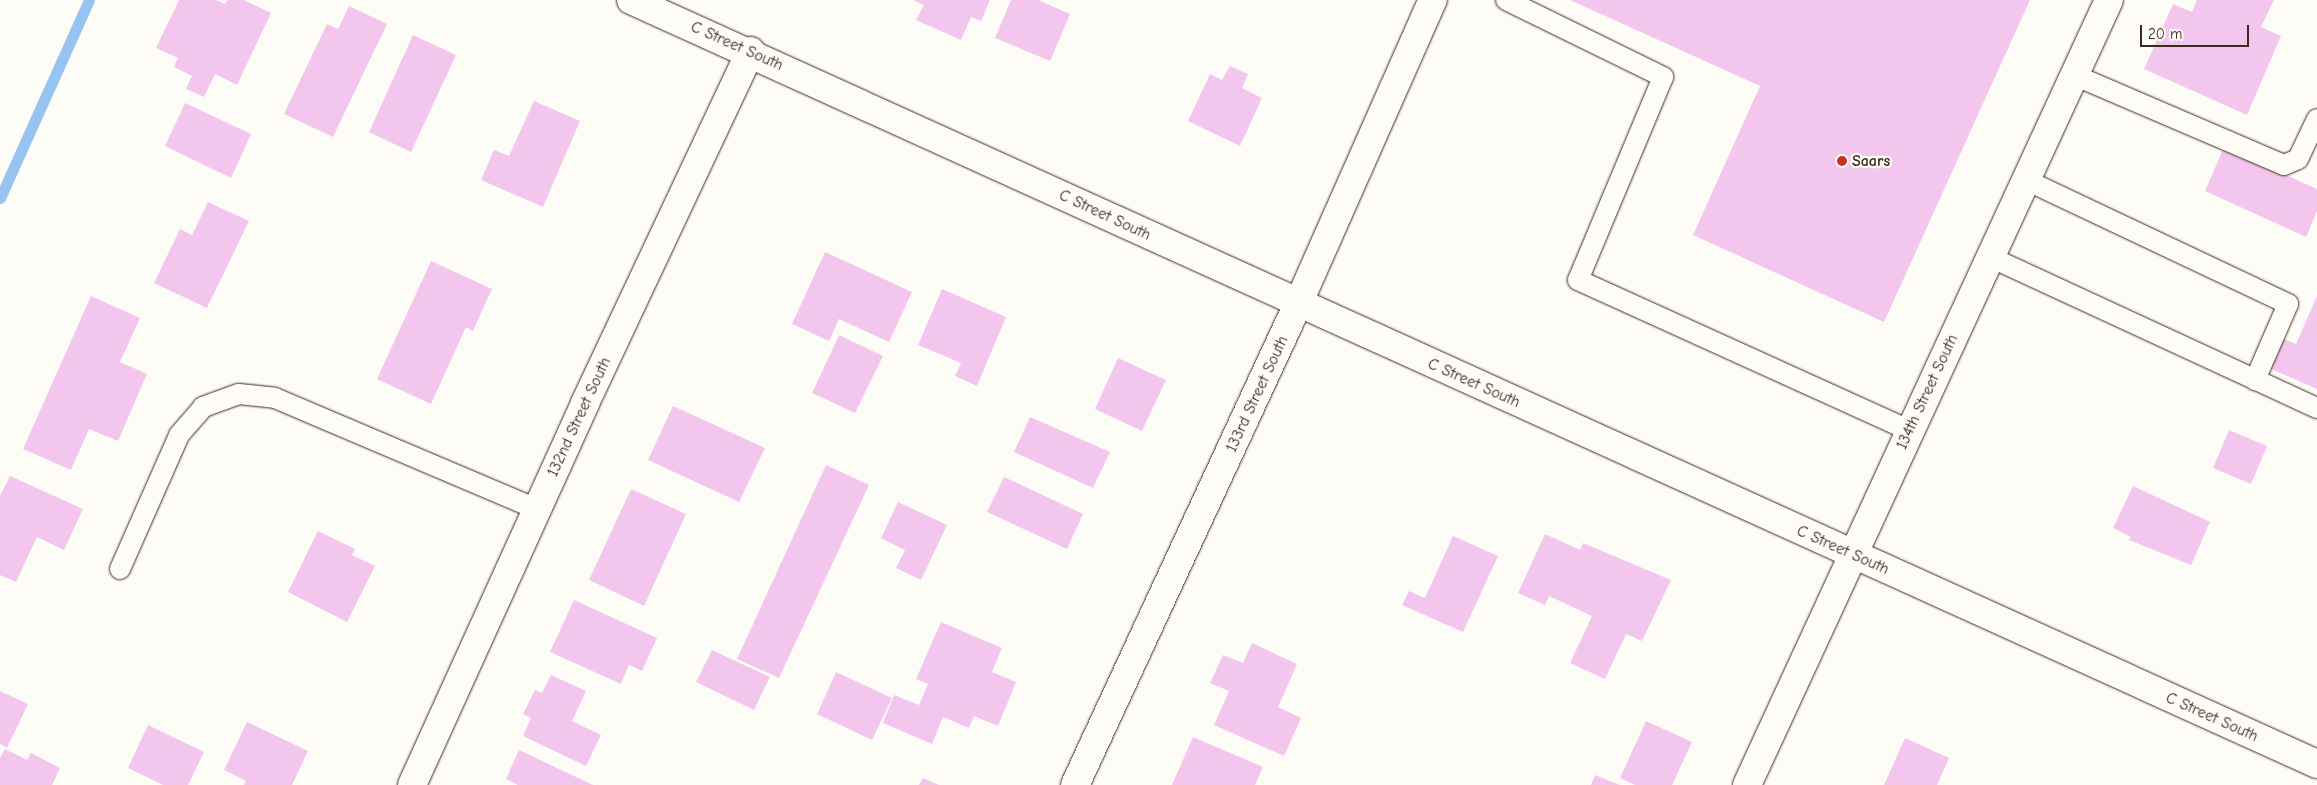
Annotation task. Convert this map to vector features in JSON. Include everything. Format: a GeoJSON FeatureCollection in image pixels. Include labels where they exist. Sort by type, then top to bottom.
{"type":"FeatureCollection","features":[{"type":"Feature","properties":{"kind":"street","name":"C Street South"},"geometry":{"type":"LineString","coordinates":[[631,0],[751,52],[1298,304],[2317,764]]}},
{"type":"Feature","properties":{"kind":"street","name":"133rd Street South"},"geometry":{"type":"LineString","coordinates":[[1075,785],[1298,304],[1433,0]]}},
{"type":"Feature","properties":{"kind":"street","name":"134th Street South"},"geometry":{"type":"LineString","coordinates":[[1747,785],[1852,553],[2109,0]]}},
{"type":"Feature","properties":{"kind":"street","name":"132nd Street South"},"geometry":{"type":"LineString","coordinates":[[412,785],[537,509],[751,52]]}},
{"type":"Feature","properties":{"kind":"lane"},"geometry":{"type":"LineString","coordinates":[[1506,0],[1663,77],[1578,280],[1909,430]]}},
{"type":"Feature","properties":{"kind":"lane"},"geometry":{"type":"LineString","coordinates":[[2074,75],[2284,165],[2298,159],[2317,119]]}},
{"type":"Feature","properties":{"kind":"lane"},"geometry":{"type":"LineString","coordinates":[[2026,180],[2288,304],[2255,380]]}},
{"type":"Feature","properties":{"kind":"lane"},"geometry":{"type":"LineString","coordinates":[[1990,257],[2317,408]]}},
{"type":"Feature","properties":{"kind":"lane"},"geometry":{"type":"LineString","coordinates":[[120,569],[179,435],[203,408],[239,394],[275,398],[537,509]]}},
{"type":"Feature","properties":{"kind":"building"},"geometry":{"type":"Polygon","coordinates":[[[179,0],[216,0],[225,4],[228,0],[244,0],[271,13],[237,85],[215,74],[204,97],[186,89],[192,76],[174,67],[178,58],[156,48],[179,0]]]}},
{"type":"Feature","properties":{"kind":"building"},"geometry":{"type":"Polygon","coordinates":[[[913,0],[990,0],[981,21],[971,17],[961,40],[916,20],[924,5],[913,0]]]}},
{"type":"Feature","properties":{"kind":"building"},"geometry":{"type":"Polygon","coordinates":[[[1011,0],[1038,0],[1070,14],[1050,61],[995,38],[1011,0]]]}},
{"type":"Feature","properties":{"kind":"building","name":"Saars"},"geometry":{"type":"Polygon","coordinates":[[[1570,0],[2030,0],[1884,322],[1693,235],[1760,86],[1570,0]]]}},
{"type":"Feature","properties":{"kind":"building"},"geometry":{"type":"Polygon","coordinates":[[[2197,0],[2274,0],[2261,27],[2281,36],[2247,115],[2144,69],[2173,4],[2192,12],[2197,0]]]}},
{"type":"Feature","properties":{"kind":"building"},"geometry":{"type":"Polygon","coordinates":[[[349,6],[387,24],[333,137],[284,114],[327,24],[338,29],[349,6]]]}},
{"type":"Feature","properties":{"kind":"building"},"geometry":{"type":"Polygon","coordinates":[[[413,35],[456,55],[411,152],[369,132],[413,35]]]}},
{"type":"Feature","properties":{"kind":"building"},"geometry":{"type":"Polygon","coordinates":[[[1230,66],[1248,74],[1242,88],[1262,98],[1240,146],[1188,121],[1210,74],[1222,80],[1230,66]]]}},
{"type":"Feature","properties":{"kind":"building"},"geometry":{"type":"Polygon","coordinates":[[[534,101],[580,121],[543,207],[481,180],[494,150],[509,156],[534,101]]]}},
{"type":"Feature","properties":{"kind":"building"},"geometry":{"type":"Polygon","coordinates":[[[185,103],[251,134],[231,178],[165,146],[185,103]]]}},
{"type":"Feature","properties":{"kind":"building"},"geometry":{"type":"Polygon","coordinates":[[[2224,147],[2317,189],[2317,211],[2306,237],[2205,191],[2224,147]]]}},
{"type":"Feature","properties":{"kind":"building"},"geometry":{"type":"Polygon","coordinates":[[[208,202],[249,221],[207,308],[154,283],[180,229],[192,235],[208,202]]]}},
{"type":"Feature","properties":{"kind":"building"},"geometry":{"type":"Polygon","coordinates":[[[825,252],[912,292],[889,342],[839,319],[829,341],[792,324],[825,252]]]}},
{"type":"Feature","properties":{"kind":"building"},"geometry":{"type":"Polygon","coordinates":[[[431,261],[492,289],[473,331],[466,327],[431,404],[377,379],[431,261]]]}},
{"type":"Feature","properties":{"kind":"building"},"geometry":{"type":"Polygon","coordinates":[[[942,289],[1006,317],[977,386],[955,376],[961,363],[918,345],[942,289]]]}},
{"type":"Feature","properties":{"kind":"building"},"geometry":{"type":"Polygon","coordinates":[[[91,296],[140,318],[120,362],[147,374],[118,441],[89,429],[71,470],[23,449],[91,296]]]}},
{"type":"Feature","properties":{"kind":"building"},"geometry":{"type":"Polygon","coordinates":[[[2317,296],[2317,389],[2271,369],[2284,339],[2296,344],[2317,296]]]}},
{"type":"Feature","properties":{"kind":"building"},"geometry":{"type":"Polygon","coordinates":[[[839,335],[883,356],[855,413],[812,393],[839,335]]]}},
{"type":"Feature","properties":{"kind":"building"},"geometry":{"type":"Polygon","coordinates":[[[1118,358],[1166,380],[1142,431],[1095,409],[1118,358]]]}},
{"type":"Feature","properties":{"kind":"building"},"geometry":{"type":"Polygon","coordinates":[[[673,406],[765,448],[739,502],[648,460],[673,406]]]}},
{"type":"Feature","properties":{"kind":"building"},"geometry":{"type":"Polygon","coordinates":[[[1030,417],[1110,452],[1093,488],[1014,452],[1030,417]]]}},
{"type":"Feature","properties":{"kind":"building"},"geometry":{"type":"Polygon","coordinates":[[[2229,430],[2267,446],[2251,484],[2213,468],[2229,430]]]}},
{"type":"Feature","properties":{"kind":"building"},"geometry":{"type":"Polygon","coordinates":[[[826,465],[869,485],[779,678],[737,659],[826,465]]]}},
{"type":"Feature","properties":{"kind":"building"},"geometry":{"type":"Polygon","coordinates":[[[10,476],[83,509],[64,550],[37,537],[16,582],[0,575],[0,496],[10,476]]]}},
{"type":"Feature","properties":{"kind":"building"},"geometry":{"type":"Polygon","coordinates":[[[1004,477],[1083,514],[1067,549],[987,512],[1004,477]]]}},
{"type":"Feature","properties":{"kind":"building"},"geometry":{"type":"Polygon","coordinates":[[[2133,486],[2210,522],[2191,565],[2129,540],[2131,537],[2113,528],[2133,486]]]}},
{"type":"Feature","properties":{"kind":"building"},"geometry":{"type":"Polygon","coordinates":[[[631,489],[686,514],[644,606],[589,580],[631,489]]]}},
{"type":"Feature","properties":{"kind":"building"},"geometry":{"type":"Polygon","coordinates":[[[898,502],[947,525],[921,580],[896,568],[905,550],[881,538],[898,502]]]}},
{"type":"Feature","properties":{"kind":"building"},"geometry":{"type":"Polygon","coordinates":[[[318,531],[355,549],[352,555],[375,566],[347,622],[288,592],[318,531]]]}},
{"type":"Feature","properties":{"kind":"building"},"geometry":{"type":"Polygon","coordinates":[[[1545,534],[1580,550],[1583,543],[1671,580],[1642,641],[1626,634],[1605,679],[1570,663],[1592,616],[1549,596],[1545,605],[1518,593],[1545,534]]]}},
{"type":"Feature","properties":{"kind":"building"},"geometry":{"type":"Polygon","coordinates":[[[1453,536],[1498,556],[1463,632],[1402,605],[1409,591],[1425,598],[1453,536]]]}},
{"type":"Feature","properties":{"kind":"building"},"geometry":{"type":"Polygon","coordinates":[[[574,600],[657,638],[642,671],[629,665],[621,684],[550,652],[574,600]]]}},
{"type":"Feature","properties":{"kind":"building"},"geometry":{"type":"Polygon","coordinates":[[[941,622],[1002,648],[992,672],[1016,682],[998,726],[974,716],[969,728],[943,717],[932,744],[883,723],[894,695],[919,705],[928,684],[916,679],[941,622]]]}},
{"type":"Feature","properties":{"kind":"building"},"geometry":{"type":"Polygon","coordinates":[[[1252,643],[1297,664],[1278,707],[1301,718],[1284,756],[1214,725],[1229,691],[1210,683],[1223,655],[1243,663],[1252,643]]]}},
{"type":"Feature","properties":{"kind":"building"},"geometry":{"type":"Polygon","coordinates":[[[712,650],[770,677],[754,710],[696,682],[712,650]]]}},
{"type":"Feature","properties":{"kind":"building"},"geometry":{"type":"Polygon","coordinates":[[[836,672],[892,698],[872,740],[817,714],[836,672]]]}},
{"type":"Feature","properties":{"kind":"building"},"geometry":{"type":"Polygon","coordinates":[[[551,675],[586,691],[572,721],[601,735],[586,766],[523,736],[531,718],[523,714],[535,690],[542,693],[551,675]]]}},
{"type":"Feature","properties":{"kind":"building"},"geometry":{"type":"Polygon","coordinates":[[[0,691],[28,704],[7,748],[0,744],[0,691]]]}},
{"type":"Feature","properties":{"kind":"building"},"geometry":{"type":"Polygon","coordinates":[[[1646,721],[1692,742],[1672,785],[1635,785],[1620,778],[1646,721]]]}},
{"type":"Feature","properties":{"kind":"building"},"geometry":{"type":"Polygon","coordinates":[[[247,722],[308,751],[292,785],[244,785],[246,781],[224,770],[247,722]]]}},
{"type":"Feature","properties":{"kind":"building"},"geometry":{"type":"Polygon","coordinates":[[[148,725],[204,752],[188,785],[163,785],[128,768],[148,725]]]}},
{"type":"Feature","properties":{"kind":"building"},"geometry":{"type":"Polygon","coordinates":[[[1193,737],[1263,767],[1255,785],[1172,785],[1193,737]]]}},
{"type":"Feature","properties":{"kind":"building"},"geometry":{"type":"Polygon","coordinates":[[[1905,738],[1949,758],[1937,785],[1884,785],[1905,738]]]}},
{"type":"Feature","properties":{"kind":"building"},"geometry":{"type":"Polygon","coordinates":[[[5,749],[27,760],[31,753],[60,768],[52,785],[0,785],[0,758],[5,749]]]}},
{"type":"Feature","properties":{"kind":"building"},"geometry":{"type":"Polygon","coordinates":[[[519,750],[593,785],[518,785],[506,779],[519,750]]]}},
{"type":"Feature","properties":{"kind":"building"},"geometry":{"type":"Polygon","coordinates":[[[1595,775],[1620,785],[1591,785],[1595,775]]]}},
{"type":"Feature","properties":{"kind":"building"},"geometry":{"type":"Polygon","coordinates":[[[923,778],[939,785],[919,785],[923,778]]]}},
{"type":"Feature","properties":{"kind":"waterway"},"geometry":{"type":"LineString","coordinates":[[0,198],[89,0]]}},
{"type":"Feature","properties":{"kind":"place","name":"Saars"},"geometry":{"type":"Point","coordinates":[1842,161]}}]}
